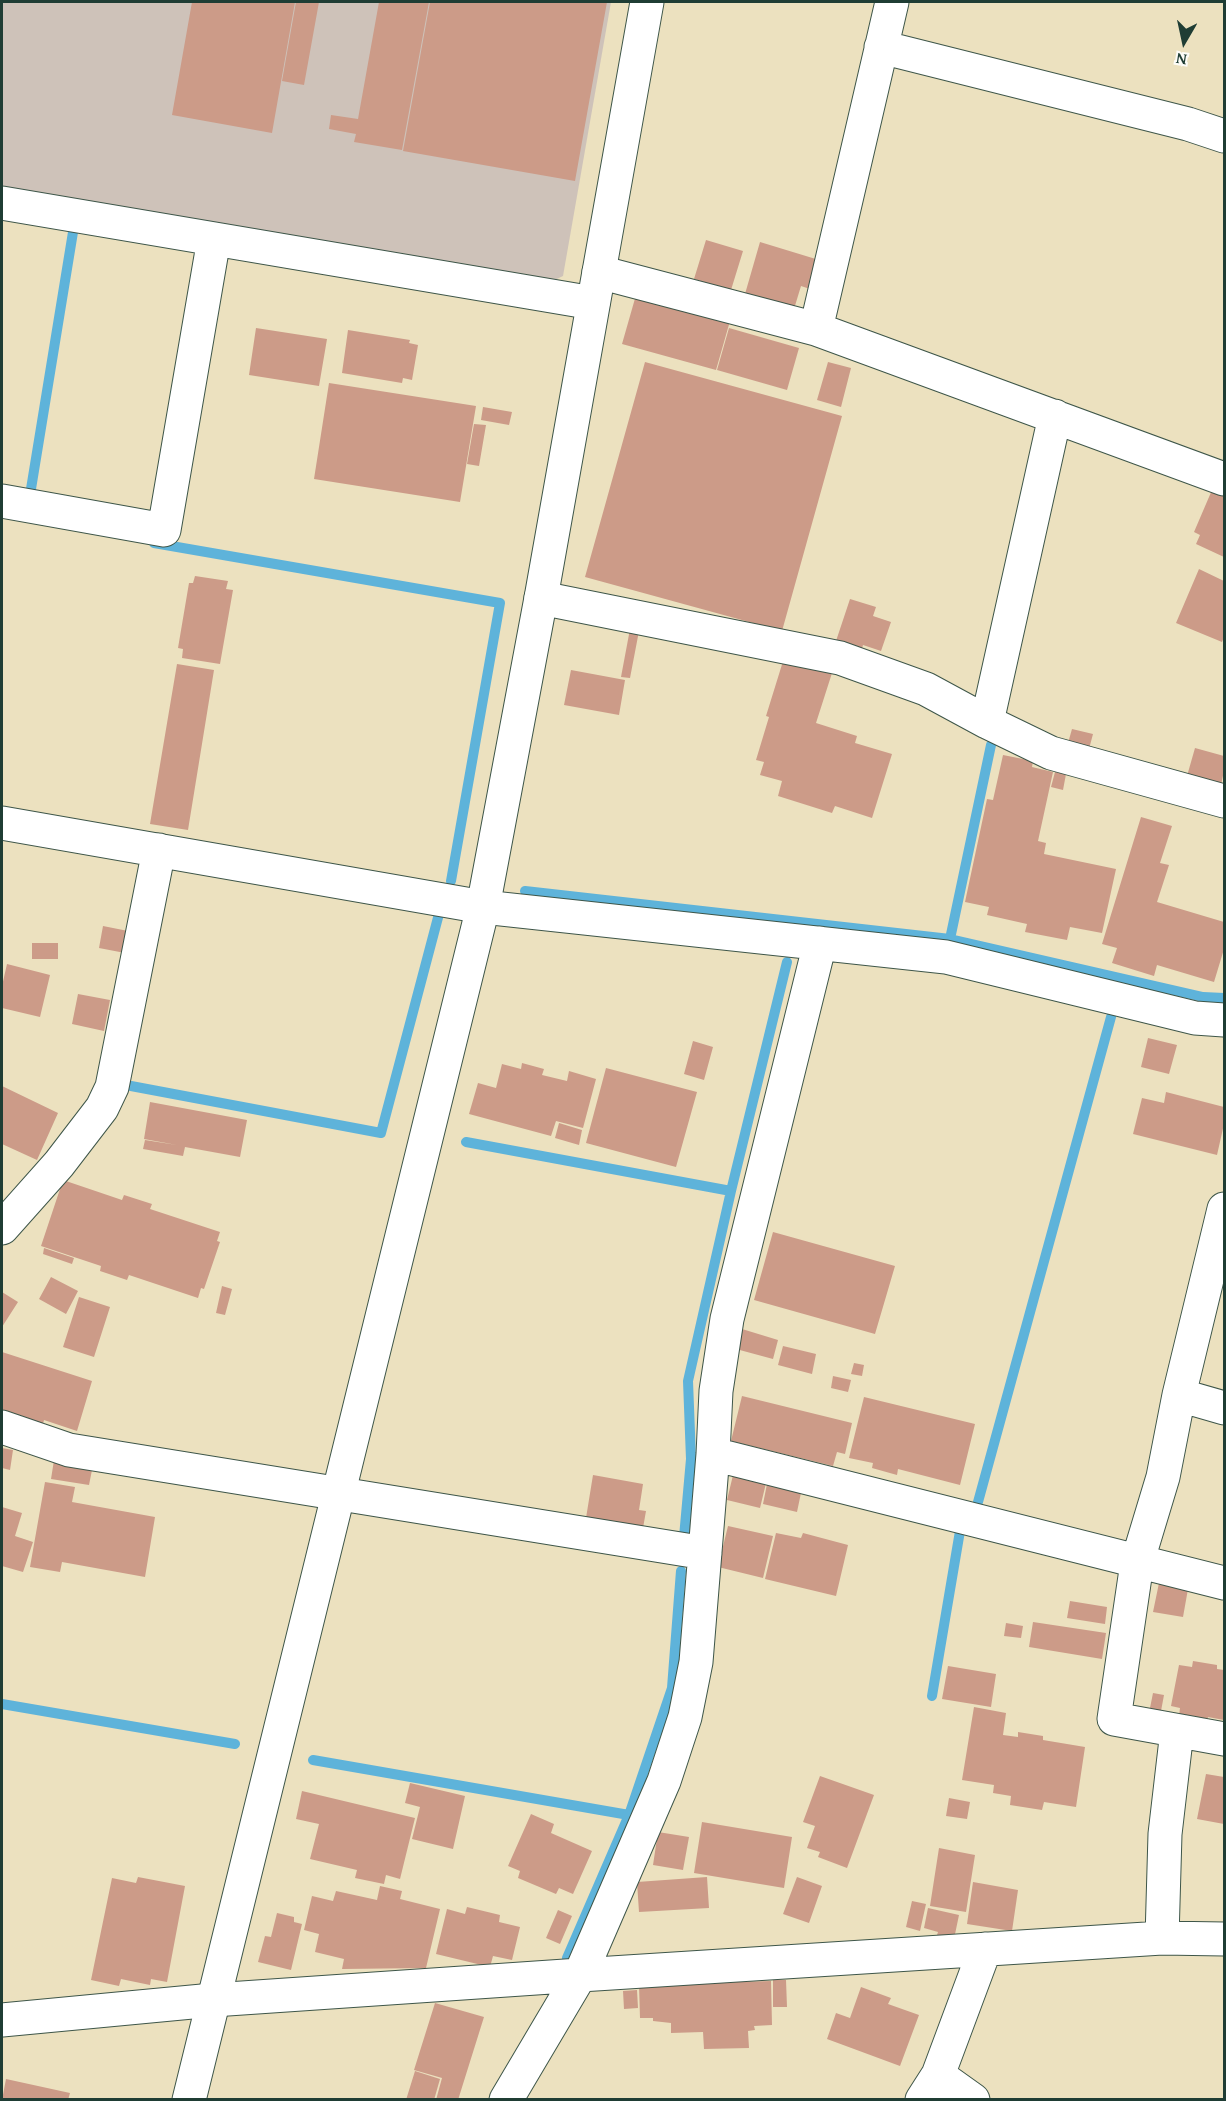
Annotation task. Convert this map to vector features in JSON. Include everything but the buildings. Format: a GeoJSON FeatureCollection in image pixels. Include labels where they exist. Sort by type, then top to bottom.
{"type":"FeatureCollection","features":[{"type":"Feature","properties":{"kind":"street"},"geometry":{"type":"LineString","coordinates":[[189,2100],[483,907],[541,598],[647,2]]}},
{"type":"Feature","properties":{"kind":"street"},"geometry":{"type":"LineString","coordinates":[[816,329],[892,2]]}},
{"type":"Feature","properties":{"kind":"street"},"geometry":{"type":"LineString","coordinates":[[881,47],[1188,124],[1224,136]]}},
{"type":"Feature","properties":{"kind":"street"},"geometry":{"type":"LineString","coordinates":[[2,203],[214,239],[596,288],[816,329],[1224,479]]}},
{"type":"Feature","properties":{"kind":"street"},"geometry":{"type":"LineString","coordinates":[[2,501],[164,530],[214,239]]}},
{"type":"Feature","properties":{"kind":"street"},"geometry":{"type":"LineString","coordinates":[[987,722],[1055,416]]}},
{"type":"Feature","properties":{"kind":"street"},"geometry":{"type":"LineString","coordinates":[[541,598],[840,658],[926,689],[1051,753],[1224,801]]}},
{"type":"Feature","properties":{"kind":"street"},"geometry":{"type":"LineString","coordinates":[[2,823],[483,907],[946,957],[1195,1017],[1224,1020]]}},
{"type":"Feature","properties":{"kind":"street"},"geometry":{"type":"LineString","coordinates":[[2,1228],[59,1164],[102,1108],[112,1087],[159,850]]}},
{"type":"Feature","properties":{"kind":"street"},"geometry":{"type":"LineString","coordinates":[[506,2100],[580,1975],[664,1781],[685,1717],[696,1662],[716,1391],[727,1319],[820,942]]}},
{"type":"Feature","properties":{"kind":"street"},"geometry":{"type":"LineString","coordinates":[[1224,1209],[1179,1395],[1163,1477],[1137,1563],[1114,1719],[1224,1739]]}},
{"type":"Feature","properties":{"kind":"street"},"geometry":{"type":"LineString","coordinates":[[1179,1395],[1224,1408]]}},
{"type":"Feature","properties":{"kind":"street"},"geometry":{"type":"LineString","coordinates":[[2,1427],[69,1450],[705,1553]]}},
{"type":"Feature","properties":{"kind":"street"},"geometry":{"type":"LineString","coordinates":[[713,1454],[1137,1563],[1224,1583]]}},
{"type":"Feature","properties":{"kind":"street"},"geometry":{"type":"LineString","coordinates":[[1162,1938],[1165,1834],[1177,1731]]}},
{"type":"Feature","properties":{"kind":"street"},"geometry":{"type":"LineString","coordinates":[[2,2020],[213,2000],[580,1975],[1162,1938],[1224,1939]]}},
{"type":"Feature","properties":{"kind":"street"},"geometry":{"type":"LineString","coordinates":[[973,2100],[930,2087],[985,1949]]}},
{"type":"Feature","properties":{"kind":"shaded area"},"geometry":{"type":"Polygon","coordinates":[[[2,2],[611,2],[563,276],[540,287],[2,188],[2,2]]]}},
{"type":"Feature","properties":{"kind":"waterway"},"geometry":{"type":"LineString","coordinates":[[30,495],[74,226]]}},
{"type":"Feature","properties":{"kind":"waterway"},"geometry":{"type":"LineString","coordinates":[[154,543],[500,603],[451,881]]}},
{"type":"Feature","properties":{"kind":"waterway"},"geometry":{"type":"LineString","coordinates":[[950,939],[991,745]]}},
{"type":"Feature","properties":{"kind":"waterway"},"geometry":{"type":"LineString","coordinates":[[525,891],[950,939],[1203,997],[1224,998]]}},
{"type":"Feature","properties":{"kind":"waterway"},"geometry":{"type":"LineString","coordinates":[[131,1086],[381,1133],[440,910]]}},
{"type":"Feature","properties":{"kind":"waterway"},"geometry":{"type":"LineString","coordinates":[[684,1537],[691,1459],[688,1381],[731,1191],[787,962]]}},
{"type":"Feature","properties":{"kind":"waterway"},"geometry":{"type":"LineString","coordinates":[[978,1502],[1111,1017]]}},
{"type":"Feature","properties":{"kind":"waterway"},"geometry":{"type":"LineString","coordinates":[[466,1142],[731,1191]]}},
{"type":"Feature","properties":{"kind":"waterway"},"geometry":{"type":"LineString","coordinates":[[932,1696],[960,1531]]}},
{"type":"Feature","properties":{"kind":"waterway"},"geometry":{"type":"LineString","coordinates":[[567,1958],[629,1815],[672,1688],[681,1571]]}},
{"type":"Feature","properties":{"kind":"waterway"},"geometry":{"type":"LineString","coordinates":[[2,1704],[235,1744]]}},
{"type":"Feature","properties":{"kind":"waterway"},"geometry":{"type":"LineString","coordinates":[[313,1760],[629,1815]]}}]}
